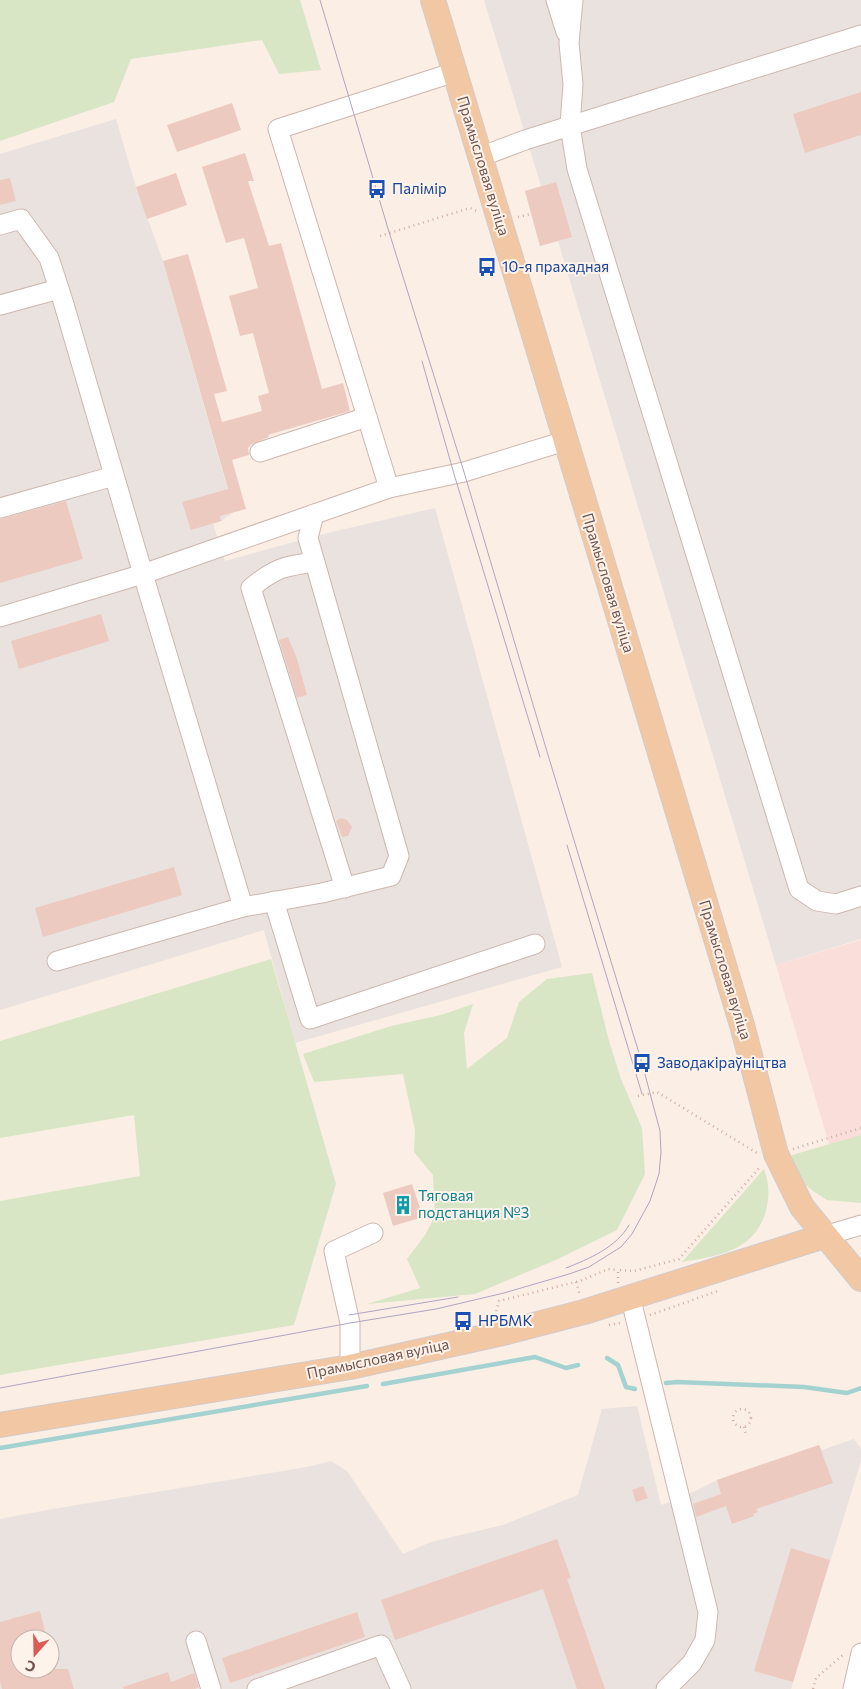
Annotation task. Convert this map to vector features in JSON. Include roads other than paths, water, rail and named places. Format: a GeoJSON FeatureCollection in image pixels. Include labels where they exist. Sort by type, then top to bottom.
{"type":"FeatureCollection","features":[{"type":"Feature","properties":{"kind":"main road","name":"Прамысловая вуліца"},"geometry":{"type":"LineString","coordinates":[[0,1425],[350,1367],[508,1332],[584,1312],[824,1236],[802,1207],[771,1157],[742,1025],[433,0]]}},
{"type":"Feature","properties":{"kind":"main road"},"geometry":{"type":"LineString","coordinates":[[824,1236],[861,1279]]}},
{"type":"Feature","properties":{"kind":"street"},"geometry":{"type":"LineString","coordinates":[[556,0],[569,43]]}},
{"type":"Feature","properties":{"kind":"street"},"geometry":{"type":"LineString","coordinates":[[573,0],[569,43],[573,84],[570,126],[577,169],[799,889],[817,901],[836,904],[861,896]]}},
{"type":"Feature","properties":{"kind":"street"},"geometry":{"type":"LineString","coordinates":[[480,157],[525,140],[861,35]]}},
{"type":"Feature","properties":{"kind":"street"},"geometry":{"type":"LineString","coordinates":[[389,488],[278,129],[455,72]]}},
{"type":"Feature","properties":{"kind":"street"},"geometry":{"type":"LineString","coordinates":[[0,225],[21,220],[49,258],[243,906]]}},
{"type":"Feature","properties":{"kind":"street"},"geometry":{"type":"LineString","coordinates":[[0,305],[59,288]]}},
{"type":"Feature","properties":{"kind":"street"},"geometry":{"type":"LineString","coordinates":[[260,452],[367,417]]}},
{"type":"Feature","properties":{"kind":"street"},"geometry":{"type":"LineString","coordinates":[[0,617],[143,574],[389,488],[464,472],[565,441]]}},
{"type":"Feature","properties":{"kind":"street"},"geometry":{"type":"LineString","coordinates":[[0,508],[114,476]]}},
{"type":"Feature","properties":{"kind":"street"},"geometry":{"type":"LineString","coordinates":[[57,961],[243,906],[322,894],[391,876],[399,856],[308,538],[314,514]]}},
{"type":"Feature","properties":{"kind":"street"},"geometry":{"type":"LineString","coordinates":[[315,562],[287,566],[267,575],[251,588],[345,888]]}},
{"type":"Feature","properties":{"kind":"street"},"geometry":{"type":"LineString","coordinates":[[274,901],[310,1019],[535,944]]}},
{"type":"Feature","properties":{"kind":"street"},"geometry":{"type":"LineString","coordinates":[[824,1236],[861,1225]]}},
{"type":"Feature","properties":{"kind":"street"},"geometry":{"type":"LineString","coordinates":[[350,1367],[350,1323],[334,1251],[373,1233]]}},
{"type":"Feature","properties":{"kind":"street"},"geometry":{"type":"LineString","coordinates":[[630,1296],[708,1612],[705,1640],[692,1663],[666,1689]]}},
{"type":"Feature","properties":{"kind":"street"},"geometry":{"type":"LineString","coordinates":[[196,1641],[211,1689]]}},
{"type":"Feature","properties":{"kind":"street"},"geometry":{"type":"LineString","coordinates":[[258,1689],[382,1645],[401,1689]]}},
{"type":"Feature","properties":{"kind":"street"},"geometry":{"type":"LineString","coordinates":[[853,1653],[853,1689]]}},
{"type":"Feature","properties":{"kind":"waterway"},"geometry":{"type":"LineString","coordinates":[[383,1384],[535,1357],[566,1368],[578,1365]]}},
{"type":"Feature","properties":{"kind":"waterway"},"geometry":{"type":"LineString","coordinates":[[607,1358],[618,1365],[626,1387],[635,1389]]}},
{"type":"Feature","properties":{"kind":"waterway"},"geometry":{"type":"LineString","coordinates":[[666,1383],[804,1387],[847,1393],[861,1388]]}},
{"type":"Feature","properties":{"kind":"waterway"},"geometry":{"type":"LineString","coordinates":[[0,1448],[367,1386]]}},
{"type":"Feature","properties":{"kind":"tram line"},"geometry":{"type":"LineString","coordinates":[[0,1388],[350,1323],[436,1309],[504,1293],[569,1274],[589,1267],[621,1247],[632,1234],[650,1201],[659,1174],[660,1131],[642,1063],[320,0]]}},
{"type":"Feature","properties":{"kind":"tram line"},"geometry":{"type":"LineString","coordinates":[[422,361],[454,474],[540,757]]}},
{"type":"Feature","properties":{"kind":"tram line"},"geometry":{"type":"LineString","coordinates":[[567,845],[642,1094]]}},
{"type":"Feature","properties":{"kind":"tram line"},"geometry":{"type":"LineString","coordinates":[[566,1268],[610,1246],[624,1233],[629,1225]]}},
{"type":"Feature","properties":{"kind":"tram line"},"geometry":{"type":"LineString","coordinates":[[349,1315],[458,1297]]}},
{"type":"Feature","properties":{"kind":"place","name":"Палімір"},"geometry":{"type":"Point","coordinates":[377,189]}},
{"type":"Feature","properties":{"kind":"place","name":"10-я прахадная"},"geometry":{"type":"Point","coordinates":[487,267]}},
{"type":"Feature","properties":{"kind":"place","name":"Заводакіраўніцтва"},"geometry":{"type":"Point","coordinates":[642,1063]}},
{"type":"Feature","properties":{"kind":"place","name":"Тяговая подстанция №3"},"geometry":{"type":"Point","coordinates":[403,1205]}},
{"type":"Feature","properties":{"kind":"place","name":"НРБМК"},"geometry":{"type":"Point","coordinates":[463,1321]}}]}
